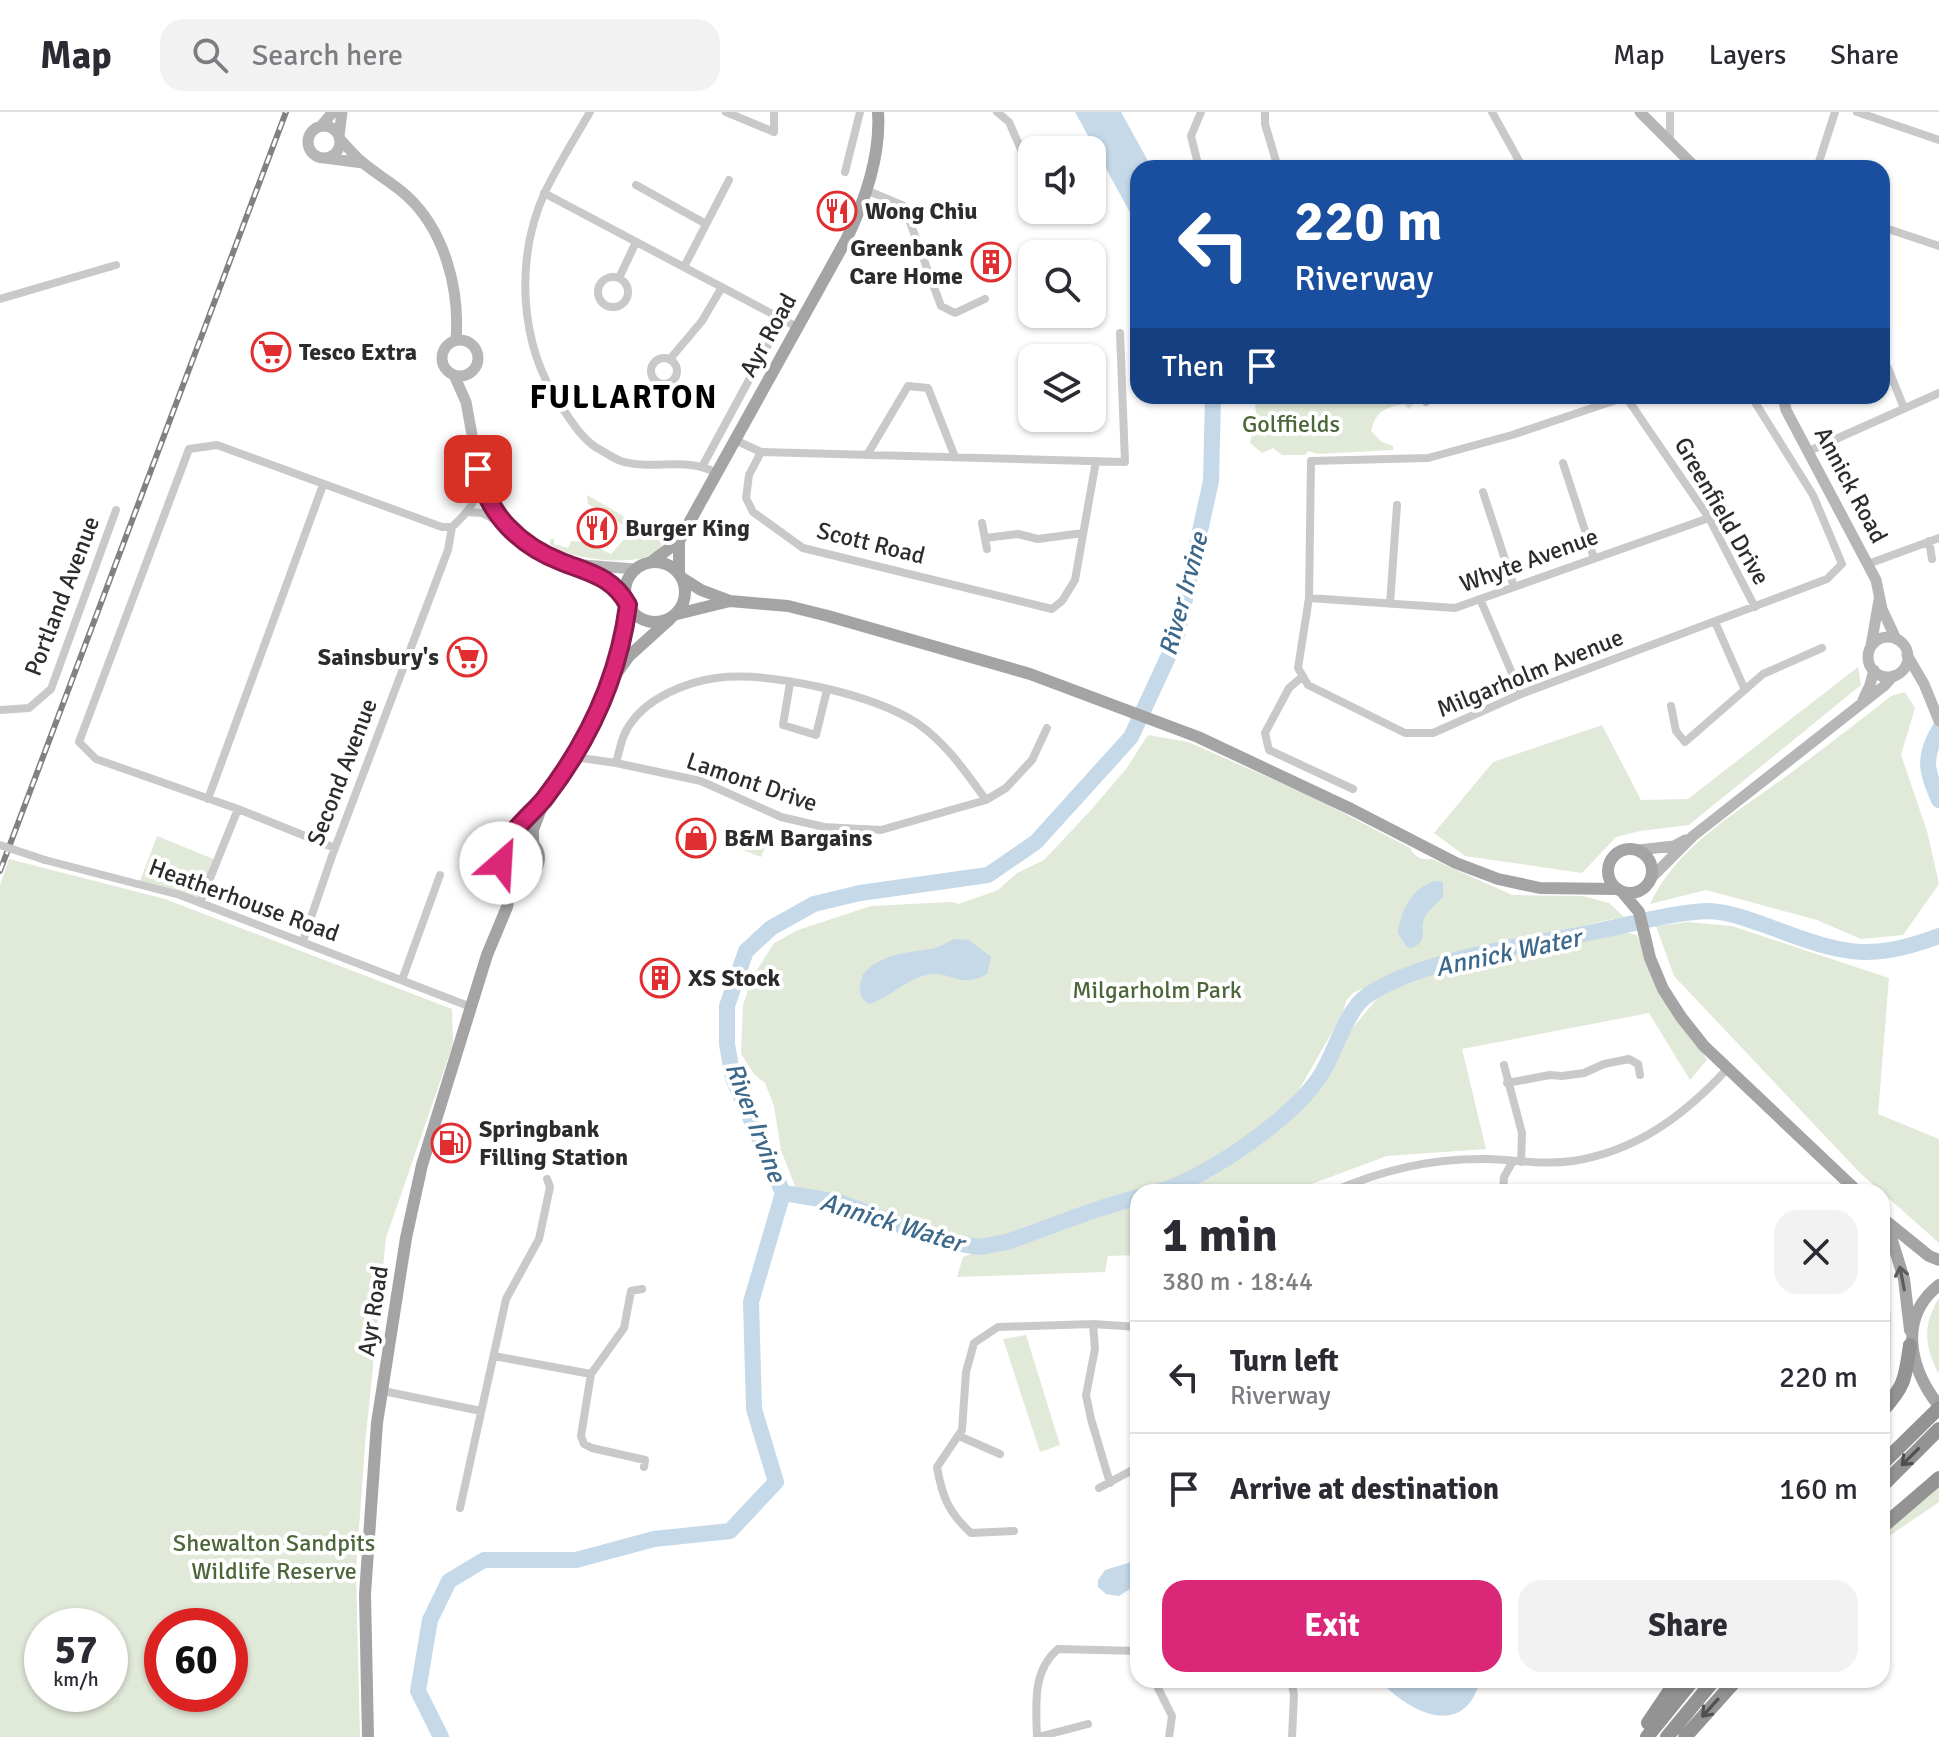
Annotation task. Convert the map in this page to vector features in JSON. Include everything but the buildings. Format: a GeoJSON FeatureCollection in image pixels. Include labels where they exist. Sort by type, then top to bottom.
{"type":"FeatureCollection","features":[{"type":"Feature","properties":{"kind":"highway"},"geometry":{"type":"LineString","coordinates":[[1890,1403],[1899,1394],[1905,1378],[1911,1341]]}},
{"type":"Feature","properties":{"kind":"highway"},"geometry":{"type":"LineString","coordinates":[[1890,1456],[1939,1407]]}},
{"type":"Feature","properties":{"kind":"highway"},"geometry":{"type":"LineString","coordinates":[[1890,1478],[1939,1429]]}},
{"type":"Feature","properties":{"kind":"highway"},"geometry":{"type":"LineString","coordinates":[[1890,1520],[1939,1478]]}},
{"type":"Feature","properties":{"kind":"highway"},"geometry":{"type":"LineString","coordinates":[[1639,1737],[1672,1688]]}},
{"type":"Feature","properties":{"kind":"highway"},"geometry":{"type":"LineString","coordinates":[[1647,1737],[1687,1688]]}},
{"type":"Feature","properties":{"kind":"highway"},"geometry":{"type":"LineString","coordinates":[[1667,1737],[1707,1688]]}},
{"type":"Feature","properties":{"kind":"highway"},"geometry":{"type":"LineString","coordinates":[[1685,1737],[1729,1688]]}},
{"type":"Feature","properties":{"kind":"main road"},"geometry":{"type":"LineString","coordinates":[[333,112],[313,131],[309,144],[313,152],[325,158],[363,163]]}},
{"type":"Feature","properties":{"kind":"main road"},"geometry":{"type":"LineString","coordinates":[[325,158],[338,150],[342,112]]}},
{"type":"Feature","properties":{"kind":"main road","name":"Ayr Road"},"geometry":{"type":"LineString","coordinates":[[679,541],[851,230],[874,159],[878,112]]}},
{"type":"Feature","properties":{"kind":"main road"},"geometry":{"type":"LineString","coordinates":[[1640,112],[1687,160]]}},
{"type":"Feature","properties":{"kind":"main road"},"geometry":{"type":"LineString","coordinates":[[321,126],[334,129],[363,163],[410,198],[429,221],[443,249],[455,291],[460,340],[476,350],[478,356],[470,373],[454,375]]}},
{"type":"Feature","properties":{"kind":"main road"},"geometry":{"type":"LineString","coordinates":[[460,340],[448,344],[442,355],[445,368],[454,375],[466,402],[486,497],[514,533],[563,563],[607,579],[632,612],[646,621],[663,622],[674,616],[730,601]]}},
{"type":"Feature","properties":{"kind":"main road"},"geometry":{"type":"LineString","coordinates":[[466,402],[470,373]]}},
{"type":"Feature","properties":{"kind":"main road","name":"Annick Road"},"geometry":{"type":"LineString","coordinates":[[1785,404],[1876,580],[1886,620],[1896,639]]}},
{"type":"Feature","properties":{"kind":"main road"},"geometry":{"type":"LineString","coordinates":[[563,563],[635,569],[651,562],[679,541]]}},
{"type":"Feature","properties":{"kind":"main road"},"geometry":{"type":"LineString","coordinates":[[507,843],[522,838],[533,844],[539,861],[530,874],[513,876],[501,863],[501,852],[507,843],[544,799],[577,751],[614,677],[629,656],[674,616],[685,597],[679,541]]}},
{"type":"Feature","properties":{"kind":"main road"},"geometry":{"type":"LineString","coordinates":[[651,562],[661,562],[701,590],[730,601],[788,606],[1030,674],[1172,727],[1351,809],[1456,863],[1498,879],[1540,888],[1585,888],[1631,894],[1648,882],[1693,836],[1884,686],[1906,663],[1907,655]]}},
{"type":"Feature","properties":{"kind":"main road"},"geometry":{"type":"LineString","coordinates":[[614,677],[627,603],[626,584],[635,569]]}},
{"type":"Feature","properties":{"kind":"main road"},"geometry":{"type":"LineString","coordinates":[[1880,596],[1868,659],[1874,670],[1884,676],[1895,675],[1924,684]]}},
{"type":"Feature","properties":{"kind":"main road"},"geometry":{"type":"LineString","coordinates":[[1871,646],[1880,638],[1896,639],[1905,647],[1939,721]]}},
{"type":"Feature","properties":{"kind":"main road"},"geometry":{"type":"LineString","coordinates":[[1862,701],[1874,670]]}},
{"type":"Feature","properties":{"kind":"main road"},"geometry":{"type":"LineString","coordinates":[[533,844],[533,830],[544,799]]}},
{"type":"Feature","properties":{"kind":"main road"},"geometry":{"type":"LineString","coordinates":[[1585,888],[1622,850],[1674,846],[1693,836]]}},
{"type":"Feature","properties":{"kind":"main road"},"geometry":{"type":"LineString","coordinates":[[1638,850],[1648,857],[1651,865],[1639,912],[1663,989],[1681,1017],[1728,1068],[1850,1184]]}},
{"type":"Feature","properties":{"kind":"main road"},"geometry":{"type":"LineString","coordinates":[[1608,867],[1609,880],[1639,912]]}},
{"type":"Feature","properties":{"kind":"main road","name":"Ayr Road"},"geometry":{"type":"LineString","coordinates":[[507,907],[530,874]]}},
{"type":"Feature","properties":{"kind":"main road","name":"Ayr Road"},"geometry":{"type":"LineString","coordinates":[[368,1737],[365,1594],[377,1423],[406,1238],[419,1179],[487,955],[507,907],[513,876]]}},
{"type":"Feature","properties":{"kind":"main road"},"geometry":{"type":"LineString","coordinates":[[1890,1224],[1929,1256],[1939,1260]]}},
{"type":"Feature","properties":{"kind":"main road"},"geometry":{"type":"LineString","coordinates":[[1890,1237],[1904,1279],[1911,1341],[1920,1376],[1939,1407]]}},
{"type":"Feature","properties":{"kind":"main road"},"geometry":{"type":"LineString","coordinates":[[1911,1341],[1920,1307],[1939,1285]]}},
{"type":"Feature","properties":{"kind":"street"},"geometry":{"type":"LineString","coordinates":[[590,112],[544,193],[529,240],[525,300],[544,381],[593,446],[621,461],[650,465],[703,465],[716,473]]}},
{"type":"Feature","properties":{"kind":"street"},"geometry":{"type":"LineString","coordinates":[[726,112],[774,132],[774,112]]}},
{"type":"Feature","properties":{"kind":"street"},"geometry":{"type":"LineString","coordinates":[[845,172],[860,112]]}},
{"type":"Feature","properties":{"kind":"street"},"geometry":{"type":"LineString","coordinates":[[997,112],[1009,122],[1018,143]]}},
{"type":"Feature","properties":{"kind":"street"},"geometry":{"type":"LineString","coordinates":[[1197,160],[1191,136],[1201,112]]}},
{"type":"Feature","properties":{"kind":"street"},"geometry":{"type":"LineString","coordinates":[[1265,112],[1265,124],[1276,160]]}},
{"type":"Feature","properties":{"kind":"street"},"geometry":{"type":"LineString","coordinates":[[1492,112],[1519,160]]}},
{"type":"Feature","properties":{"kind":"street"},"geometry":{"type":"LineString","coordinates":[[1670,112],[1670,144]]}},
{"type":"Feature","properties":{"kind":"street"},"geometry":{"type":"LineString","coordinates":[[1820,160],[1835,112]]}},
{"type":"Feature","properties":{"kind":"street"},"geometry":{"type":"LineString","coordinates":[[1857,112],[1939,140]]}},
{"type":"Feature","properties":{"kind":"street"},"geometry":{"type":"LineString","coordinates":[[684,267],[729,180]]}},
{"type":"Feature","properties":{"kind":"street"},"geometry":{"type":"LineString","coordinates":[[636,185],[706,224]]}},
{"type":"Feature","properties":{"kind":"street"},"geometry":{"type":"LineString","coordinates":[[866,190],[904,206],[941,306],[955,313],[985,299]]}},
{"type":"Feature","properties":{"kind":"street"},"geometry":{"type":"LineString","coordinates":[[544,193],[797,327]]}},
{"type":"Feature","properties":{"kind":"street"},"geometry":{"type":"LineString","coordinates":[[1890,230],[1939,246]]}},
{"type":"Feature","properties":{"kind":"street"},"geometry":{"type":"LineString","coordinates":[[619,278],[636,242]]}},
{"type":"Feature","properties":{"kind":"street"},"geometry":{"type":"LineString","coordinates":[[0,299],[116,265]]}},
{"type":"Feature","properties":{"kind":"street"},"geometry":{"type":"LineString","coordinates":[[670,359],[702,321],[722,287]]}},
{"type":"Feature","properties":{"kind":"street","name":"Ayr Road"},"geometry":{"type":"LineString","coordinates":[[703,465],[782,319]]}},
{"type":"Feature","properties":{"kind":"street"},"geometry":{"type":"LineString","coordinates":[[735,440],[761,452],[1125,462],[1120,333]]}},
{"type":"Feature","properties":{"kind":"street"},"geometry":{"type":"LineString","coordinates":[[1890,373],[1904,408]]}},
{"type":"Feature","properties":{"kind":"street"},"geometry":{"type":"LineString","coordinates":[[867,455],[908,386],[928,388],[955,457]]}},
{"type":"Feature","properties":{"kind":"street"},"geometry":{"type":"LineString","coordinates":[[1809,451],[1939,393]]}},
{"type":"Feature","properties":{"kind":"street"},"geometry":{"type":"LineString","coordinates":[[1353,789],[1269,750],[1265,733],[1289,688],[1303,676],[1298,668],[1309,598],[1311,461],[1428,458],[1512,435],[1603,404]]}},
{"type":"Feature","properties":{"kind":"street","name":"Greenfield Drive"},"geometry":{"type":"LineString","coordinates":[[1632,404],[1709,518],[1755,607]]}},
{"type":"Feature","properties":{"kind":"street","name":"Annick Road"},"geometry":{"type":"LineString","coordinates":[[1756,404],[1813,495],[1842,564]]}},
{"type":"Feature","properties":{"kind":"street"},"geometry":{"type":"LineString","coordinates":[[335,848],[238,809],[96,759],[79,742],[189,449],[217,445],[442,527],[452,527],[475,502],[478,469]]}},
{"type":"Feature","properties":{"kind":"street","name":"Scott Road"},"geometry":{"type":"LineString","coordinates":[[761,452],[749,475],[746,498],[753,512],[803,548],[1052,609],[1062,601],[1075,580],[1083,533]]}},
{"type":"Feature","properties":{"kind":"street"},"geometry":{"type":"LineString","coordinates":[[985,538],[1018,534],[1038,539],[1083,533],[1096,461]]}},
{"type":"Feature","properties":{"kind":"street"},"geometry":{"type":"LineString","coordinates":[[1563,463],[1594,558]]}},
{"type":"Feature","properties":{"kind":"street"},"geometry":{"type":"LineString","coordinates":[[208,799],[323,485]]}},
{"type":"Feature","properties":{"kind":"street"},"geometry":{"type":"LineString","coordinates":[[1483,492],[1514,587]]}},
{"type":"Feature","properties":{"kind":"street"},"geometry":{"type":"LineString","coordinates":[[1390,604],[1397,505]]}},
{"type":"Feature","properties":{"kind":"street","name":"Portland Avenue"},"geometry":{"type":"LineString","coordinates":[[0,710],[29,708],[51,689],[116,510]]}},
{"type":"Feature","properties":{"kind":"street"},"geometry":{"type":"LineString","coordinates":[[468,512],[491,516],[514,533]]}},
{"type":"Feature","properties":{"kind":"street","name":"Whyte Avenue"},"geometry":{"type":"LineString","coordinates":[[1309,598],[1455,608],[1709,518]]}},
{"type":"Feature","properties":{"kind":"street"},"geometry":{"type":"LineString","coordinates":[[982,523],[987,549]]}},
{"type":"Feature","properties":{"kind":"street","name":"Second Avenue"},"geometry":{"type":"LineString","coordinates":[[303,941],[448,550],[452,527]]}},
{"type":"Feature","properties":{"kind":"street"},"geometry":{"type":"LineString","coordinates":[[1868,564],[1939,538]]}},
{"type":"Feature","properties":{"kind":"street"},"geometry":{"type":"LineString","coordinates":[[1929,541],[1932,559]]}},
{"type":"Feature","properties":{"kind":"street","name":"Milgarholm Avenue"},"geometry":{"type":"LineString","coordinates":[[1303,676],[1308,685],[1405,733],[1433,733],[1521,694],[1827,579],[1842,564]]}},
{"type":"Feature","properties":{"kind":"street"},"geometry":{"type":"LineString","coordinates":[[1480,599],[1521,694]]}},
{"type":"Feature","properties":{"kind":"street"},"geometry":{"type":"LineString","coordinates":[[1715,622],[1745,690]]}},
{"type":"Feature","properties":{"kind":"street"},"geometry":{"type":"LineString","coordinates":[[1671,706],[1676,731],[1685,742],[1763,674],[1822,648]]}},
{"type":"Feature","properties":{"kind":"street"},"geometry":{"type":"LineString","coordinates":[[616,763],[628,725],[668,693],[703,680],[766,679],[863,699],[914,721],[942,743],[986,800]]}},
{"type":"Feature","properties":{"kind":"street"},"geometry":{"type":"LineString","coordinates":[[790,683],[783,725],[816,735],[827,690]]}},
{"type":"Feature","properties":{"kind":"street","name":"Lamont Drive"},"geometry":{"type":"LineString","coordinates":[[577,751],[597,759],[701,781],[781,817],[824,827],[881,830],[986,800],[1006,788],[1032,760],[1047,728]]}},
{"type":"Feature","properties":{"kind":"street"},"geometry":{"type":"LineString","coordinates":[[200,903],[238,809]]}},
{"type":"Feature","properties":{"kind":"street","name":"Heatherhouse Road"},"geometry":{"type":"LineString","coordinates":[[0,845],[45,860],[140,883],[200,903],[471,1007]]}},
{"type":"Feature","properties":{"kind":"street"},"geometry":{"type":"LineString","coordinates":[[402,980],[440,875]]}},
{"type":"Feature","properties":{"kind":"street"},"geometry":{"type":"LineString","coordinates":[[1507,1083],[1584,1073],[1604,1064],[1629,1059],[1638,1064],[1640,1075]]}},
{"type":"Feature","properties":{"kind":"street"},"geometry":{"type":"LineString","coordinates":[[1504,1065],[1522,1133],[1517,1161],[1504,1177],[1504,1184]]}},
{"type":"Feature","properties":{"kind":"street"},"geometry":{"type":"LineString","coordinates":[[1352,1184],[1378,1174],[1422,1164],[1456,1160],[1573,1161],[1621,1148],[1650,1135],[1683,1113],[1728,1068]]}},
{"type":"Feature","properties":{"kind":"street"},"geometry":{"type":"LineString","coordinates":[[460,1508],[506,1299],[539,1239],[550,1187],[547,1179]]}},
{"type":"Feature","properties":{"kind":"street"},"geometry":{"type":"LineString","coordinates":[[642,1289],[631,1291],[624,1328],[591,1374],[581,1436],[584,1444],[645,1460],[644,1467]]}},
{"type":"Feature","properties":{"kind":"street"},"geometry":{"type":"LineString","coordinates":[[1093,1324],[1095,1349],[1086,1395],[1110,1483]]}},
{"type":"Feature","properties":{"kind":"street"},"geometry":{"type":"LineString","coordinates":[[1014,1531],[971,1533],[955,1518],[942,1492],[937,1467],[962,1430],[966,1372],[974,1343],[998,1327],[1093,1324],[1130,1326]]}},
{"type":"Feature","properties":{"kind":"street"},"geometry":{"type":"LineString","coordinates":[[494,1356],[591,1374]]}},
{"type":"Feature","properties":{"kind":"street"},"geometry":{"type":"LineString","coordinates":[[383,1391],[481,1411]]}},
{"type":"Feature","properties":{"kind":"street"},"geometry":{"type":"LineString","coordinates":[[959,1436],[1000,1454]]}},
{"type":"Feature","properties":{"kind":"street"},"geometry":{"type":"LineString","coordinates":[[1099,1488],[1130,1472]]}},
{"type":"Feature","properties":{"kind":"street"},"geometry":{"type":"LineString","coordinates":[[1088,1724],[1037,1737],[1035,1691],[1048,1658],[1058,1649],[1130,1651]]}},
{"type":"Feature","properties":{"kind":"street"},"geometry":{"type":"LineString","coordinates":[[1158,1688],[1172,1716],[1169,1737]]}},
{"type":"Feature","properties":{"kind":"street"},"geometry":{"type":"LineString","coordinates":[[1292,1737],[1293,1688]]}},
{"type":"Feature","properties":{"kind":"green space","name":"Golffields"},"geometry":{"type":"Polygon","coordinates":[[[1255,404],[1404,404],[1382,412],[1375,419],[1371,431],[1382,442],[1393,446],[1393,450],[1317,454],[1308,451],[1305,455],[1282,455],[1273,448],[1262,453],[1250,443],[1255,404]]]}},
{"type":"Feature","properties":{"kind":"green space"},"geometry":{"type":"Polygon","coordinates":[[[587,495],[664,540],[660,548],[648,556],[635,559],[604,560],[572,554],[550,544],[550,539],[554,539],[554,544],[568,548],[571,541],[586,542],[611,554],[626,537],[628,528],[588,504],[587,495]]]}},
{"type":"Feature","properties":{"kind":"green space"},"geometry":{"type":"Polygon","coordinates":[[[1858,667],[1861,685],[1689,825],[1616,837],[1582,873],[1465,856],[1434,833],[1493,762],[1602,725],[1641,800],[1688,799],[1858,667]]]}},
{"type":"Feature","properties":{"kind":"green space"},"geometry":{"type":"Polygon","coordinates":[[[1905,692],[1915,708],[1901,755],[1927,831],[1939,884],[1903,935],[1861,939],[1817,920],[1706,890],[1650,904],[1676,864],[1710,832],[1891,696],[1905,692]]]}},
{"type":"Feature","properties":{"kind":"green space","name":"Milgarholm Park"},"geometry":{"type":"Polygon","coordinates":[[[1148,735],[1188,742],[1313,797],[1410,848],[1419,858],[1432,859],[1512,895],[1583,896],[1609,903],[1624,917],[1537,940],[1449,953],[1353,993],[1296,1095],[1283,1110],[1224,1153],[1173,1181],[1130,1184],[1130,1193],[1089,1204],[1021,1233],[971,1243],[937,1234],[857,1201],[796,1189],[781,1150],[774,1106],[765,1083],[754,1074],[741,1054],[743,1005],[752,978],[774,943],[798,930],[871,906],[959,904],[998,890],[1017,873],[1044,860],[1126,769],[1148,735]]]}},
{"type":"Feature","properties":{"kind":"green space"},"geometry":{"type":"Polygon","coordinates":[[[743,831],[768,840],[761,857],[737,848],[743,831]]]}},
{"type":"Feature","properties":{"kind":"green space"},"geometry":{"type":"Polygon","coordinates":[[[157,836],[216,860],[199,900],[140,881],[157,836]]]}},
{"type":"Feature","properties":{"kind":"green space","name":"Shewalton Sandpits Wildlife Reserve"},"geometry":{"type":"Polygon","coordinates":[[[9,859],[165,899],[452,1009],[453,1044],[386,1238],[356,1570],[360,1737],[0,1737],[0,885],[9,859]]]}},
{"type":"Feature","properties":{"kind":"green space"},"geometry":{"type":"Polygon","coordinates":[[[1688,922],[1732,926],[1889,978],[1878,1114],[1939,1139],[1939,1243],[1890,1200],[1890,1184],[1872,1184],[1860,1173],[1674,976],[1656,926],[1688,922]]]}},
{"type":"Feature","properties":{"kind":"green space"},"geometry":{"type":"Polygon","coordinates":[[[1612,929],[1637,935],[1663,988],[1707,1060],[1690,1080],[1649,1013],[1462,1049],[1486,1149],[1387,1156],[1312,1184],[1191,1184],[1298,1103],[1389,984],[1514,948],[1612,929]]]}},
{"type":"Feature","properties":{"kind":"green space"},"geometry":{"type":"Polygon","coordinates":[[[1130,1201],[1130,1255],[1108,1256],[1105,1272],[957,1277],[963,1257],[1090,1211],[1130,1201]]]}},
{"type":"Feature","properties":{"kind":"green space"},"geometry":{"type":"Polygon","coordinates":[[[1939,1298],[1938,1373],[1927,1335],[1930,1317],[1939,1298]]]}},
{"type":"Feature","properties":{"kind":"green space"},"geometry":{"type":"Polygon","coordinates":[[[1026,1335],[1060,1445],[1040,1452],[1003,1339],[1026,1335]]]}},
{"type":"Feature","properties":{"kind":"green space"},"geometry":{"type":"Polygon","coordinates":[[[1939,1479],[1939,1502],[1890,1536],[1890,1521],[1939,1479]]]}},
{"type":"Feature","properties":{"kind":"water"},"geometry":{"type":"Polygon","coordinates":[[[1075,112],[1121,112],[1148,160],[1130,160],[1130,212],[1106,169],[1106,136],[1088,136],[1075,112]]]}},
{"type":"Feature","properties":{"kind":"water"},"geometry":{"type":"Polygon","coordinates":[[[1435,881],[1443,882],[1443,897],[1424,919],[1421,942],[1412,948],[1407,947],[1398,933],[1405,908],[1414,894],[1435,881]]]}},
{"type":"Feature","properties":{"kind":"water"},"geometry":{"type":"Polygon","coordinates":[[[955,939],[969,940],[991,957],[987,974],[969,980],[926,975],[869,1004],[862,998],[860,987],[863,974],[870,967],[894,956],[933,948],[955,939]]]}},
{"type":"Feature","properties":{"kind":"water"},"geometry":{"type":"Polygon","coordinates":[[[1130,1562],[1130,1589],[1119,1596],[1106,1594],[1098,1587],[1098,1580],[1105,1570],[1130,1562]]]}},
{"type":"Feature","properties":{"kind":"water"},"geometry":{"type":"Polygon","coordinates":[[[1477,1688],[1463,1709],[1451,1715],[1438,1716],[1412,1706],[1388,1689],[1477,1688]]]}},
{"type":"Feature","properties":{"kind":"waterway","name":"River Irvine"},"geometry":{"type":"LineString","coordinates":[[441,1737],[418,1691],[430,1620],[449,1581],[484,1560],[576,1560],[654,1539],[730,1531],[776,1482],[754,1409],[751,1302],[783,1193],[733,1078],[727,1044],[727,1006],[746,951],[771,928],[814,904],[860,893],[988,875],[1036,842],[1131,737],[1176,640],[1211,481],[1213,404]]}},
{"type":"Feature","properties":{"kind":"waterway","name":"Annick Water"},"geometry":{"type":"LineString","coordinates":[[1939,730],[1928,757],[1939,800]]}},
{"type":"Feature","properties":{"kind":"waterway","name":"Annick Water"},"geometry":{"type":"LineString","coordinates":[[1179,1184],[1248,1144],[1310,1090],[1322,1073],[1347,1020],[1366,997],[1388,983],[1428,968],[1468,956],[1706,911],[1739,916],[1816,943],[1854,951],[1892,950],[1939,936]]}},
{"type":"Feature","properties":{"kind":"waterway","name":"Annick Water"},"geometry":{"type":"LineString","coordinates":[[783,1193],[839,1202],[942,1241],[979,1247],[1007,1242],[1130,1199]]}},
{"type":"Feature","properties":{"kind":"railway"},"geometry":{"type":"LineString","coordinates":[[0,871],[286,112]]}},
{"type":"Feature","properties":{"kind":"place","name":"Wong Chiu"},"geometry":{"type":"Point","coordinates":[837,211]}},
{"type":"Feature","properties":{"kind":"place","name":"Greenbank Care Home"},"geometry":{"type":"Point","coordinates":[991,262]}},
{"type":"Feature","properties":{"kind":"place","name":"Tesco Extra"},"geometry":{"type":"Point","coordinates":[271,352]}},
{"type":"Feature","properties":{"kind":"place","name":"Burger King"},"geometry":{"type":"Point","coordinates":[597,528]}},
{"type":"Feature","properties":{"kind":"place","name":"Sainsbury's"},"geometry":{"type":"Point","coordinates":[467,657]}},
{"type":"Feature","properties":{"kind":"place","name":"B&M Bargains"},"geometry":{"type":"Point","coordinates":[696,838]}},
{"type":"Feature","properties":{"kind":"place","name":"XS Stock"},"geometry":{"type":"Point","coordinates":[660,978]}},
{"type":"Feature","properties":{"kind":"place","name":"Springbank Filling Station"},"geometry":{"type":"Point","coordinates":[451,1143]}},
{"type":"Feature","properties":{"kind":"district","name":"FULLARTON"},"geometry":{"type":"Point","coordinates":[624,397]}},
{"type":"Feature","properties":{"kind":"route"},"geometry":{"type":"LineString","coordinates":[[478,469],[486,497],[514,533],[563,563],[607,579],[628,605],[614,677],[574,757],[544,799],[503,847],[501,863]]}}]}
